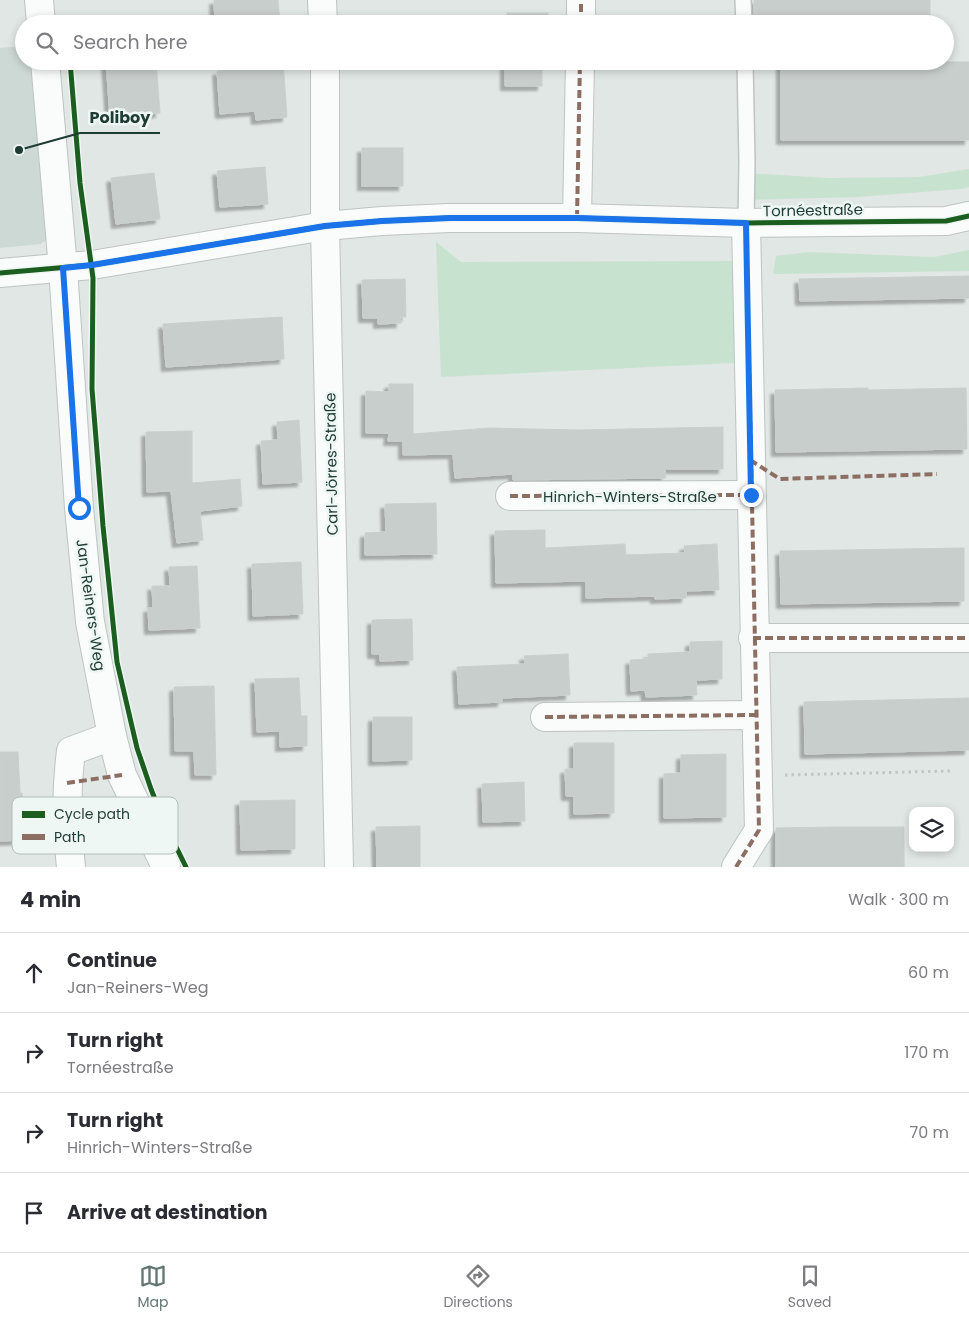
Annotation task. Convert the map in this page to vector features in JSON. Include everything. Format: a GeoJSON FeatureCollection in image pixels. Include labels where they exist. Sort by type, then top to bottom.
{"type":"FeatureCollection","features":[{"type":"Feature","properties":{"kind":"street"},"geometry":{"type":"LineString","coordinates":[[39,0],[41,15]]}},
{"type":"Feature","properties":{"kind":"street"},"geometry":{"type":"LineString","coordinates":[[322,0],[323,15]]}},
{"type":"Feature","properties":{"kind":"street"},"geometry":{"type":"LineString","coordinates":[[581,0],[581,15]]}},
{"type":"Feature","properties":{"kind":"street","name":"Jan-Reiners-Weg"},"geometry":{"type":"LineString","coordinates":[[46,70],[63,268],[79,508],[90,622],[112,736],[122,775],[133,797]]}},
{"type":"Feature","properties":{"kind":"street","name":"Carl-Jörres-Straße"},"geometry":{"type":"LineString","coordinates":[[325,70],[325,226],[339,867]]}},
{"type":"Feature","properties":{"kind":"street"},"geometry":{"type":"LineString","coordinates":[[577,218],[580,70]]}},
{"type":"Feature","properties":{"kind":"street","name":"Tornéestraße"},"geometry":{"type":"LineString","coordinates":[[0,273],[92,265],[325,226],[382,221],[450,218],[577,218],[746,223],[946,221],[969,216]]}},
{"type":"Feature","properties":{"kind":"street"},"geometry":{"type":"LineString","coordinates":[[736,867],[759,830],[753,638],[746,223]]}},
{"type":"Feature","properties":{"kind":"street","name":"Hinrich-Winters-Straße"},"geometry":{"type":"LineString","coordinates":[[510,496],[751,495]]}},
{"type":"Feature","properties":{"kind":"street"},"geometry":{"type":"LineString","coordinates":[[753,638],[969,638]]}},
{"type":"Feature","properties":{"kind":"street"},"geometry":{"type":"LineString","coordinates":[[545,717],[756,715]]}},
{"type":"Feature","properties":{"kind":"street"},"geometry":{"type":"LineString","coordinates":[[67,797],[71,751],[112,736]]}},
{"type":"Feature","properties":{"kind":"street"},"geometry":{"type":"LineString","coordinates":[[70,854],[71,867]]}},
{"type":"Feature","properties":{"kind":"street","name":"Jan-Reiners-Weg"},"geometry":{"type":"LineString","coordinates":[[160,854],[166,867]]}},
{"type":"Feature","properties":{"kind":"lane"},"geometry":{"type":"LineString","coordinates":[[743,0],[744,15]]}},
{"type":"Feature","properties":{"kind":"lane"},"geometry":{"type":"LineString","coordinates":[[745,70],[746,223]]}},
{"type":"Feature","properties":{"kind":"path"},"geometry":{"type":"LineString","coordinates":[[757,775],[950,771]]}},
{"type":"Feature","properties":{"kind":"shaded area"},"geometry":{"type":"Polygon","coordinates":[[[15,47],[15,70],[31,70],[47,239],[41,244],[0,248],[0,48],[15,47]]]}},
{"type":"Feature","properties":{"kind":"green space"},"geometry":{"type":"Polygon","coordinates":[[[969,169],[969,187],[961,189],[858,197],[740,200],[744,173],[829,178],[919,177],[969,169]]]}},
{"type":"Feature","properties":{"kind":"green space"},"geometry":{"type":"Polygon","coordinates":[[[436,242],[461,262],[734,261],[734,363],[441,377],[436,242]]]}},
{"type":"Feature","properties":{"kind":"green space"},"geometry":{"type":"Polygon","coordinates":[[[969,250],[969,271],[773,274],[776,256],[809,252],[934,257],[969,250]]]}},
{"type":"Feature","properties":{"kind":"building"},"geometry":{"type":"Polygon","coordinates":[[[214,0],[278,0],[279,15],[215,15],[214,0]]]}},
{"type":"Feature","properties":{"kind":"building"},"geometry":{"type":"Polygon","coordinates":[[[754,0],[930,0],[930,15],[754,15],[754,0]]]}},
{"type":"Feature","properties":{"kind":"building"},"geometry":{"type":"Polygon","coordinates":[[[507,13],[548,13],[548,15],[507,15],[507,13]]]}},
{"type":"Feature","properties":{"kind":"building"},"geometry":{"type":"Polygon","coordinates":[[[954,62],[969,62],[969,140],[781,140],[781,70],[954,70],[954,62]]]}},
{"type":"Feature","properties":{"kind":"building"},"geometry":{"type":"Polygon","coordinates":[[[107,70],[157,70],[160,113],[110,117],[107,70]]]}},
{"type":"Feature","properties":{"kind":"building"},"geometry":{"type":"Polygon","coordinates":[[[284,70],[287,117],[256,120],[255,111],[220,114],[217,71],[284,70]]]}},
{"type":"Feature","properties":{"kind":"building"},"geometry":{"type":"Polygon","coordinates":[[[505,70],[542,70],[542,86],[505,86],[505,70]]]}},
{"type":"Feature","properties":{"kind":"building"},"geometry":{"type":"Polygon","coordinates":[[[362,148],[403,148],[403,186],[362,186],[362,148]]]}},
{"type":"Feature","properties":{"kind":"building"},"geometry":{"type":"Polygon","coordinates":[[[265,167],[268,204],[220,207],[217,171],[265,167]]]}},
{"type":"Feature","properties":{"kind":"building"},"geometry":{"type":"Polygon","coordinates":[[[154,173],[160,219],[116,224],[111,178],[154,173]]]}},
{"type":"Feature","properties":{"kind":"building"},"geometry":{"type":"Polygon","coordinates":[[[969,276],[969,298],[800,301],[799,279],[969,276]]]}},
{"type":"Feature","properties":{"kind":"building"},"geometry":{"type":"Polygon","coordinates":[[[405,279],[406,317],[400,317],[401,323],[378,324],[378,318],[363,318],[362,280],[405,279]]]}},
{"type":"Feature","properties":{"kind":"building"},"geometry":{"type":"Polygon","coordinates":[[[282,317],[284,359],[166,367],[163,324],[282,317]]]}},
{"type":"Feature","properties":{"kind":"building"},"geometry":{"type":"Polygon","coordinates":[[[389,384],[413,384],[413,434],[489,428],[579,430],[723,427],[723,469],[665,469],[666,478],[513,480],[513,474],[455,478],[453,454],[403,455],[403,441],[388,441],[389,433],[366,433],[366,391],[389,392],[389,384]]]}},
{"type":"Feature","properties":{"kind":"building"},"geometry":{"type":"Polygon","coordinates":[[[868,388],[868,390],[966,388],[967,449],[776,452],[775,390],[868,388]]]}},
{"type":"Feature","properties":{"kind":"building"},"geometry":{"type":"Polygon","coordinates":[[[299,420],[302,482],[263,484],[261,441],[278,440],[277,422],[299,420]]]}},
{"type":"Feature","properties":{"kind":"building"},"geometry":{"type":"Polygon","coordinates":[[[192,431],[192,483],[240,479],[242,506],[200,511],[203,540],[177,543],[171,491],[147,492],[146,432],[192,431]]]}},
{"type":"Feature","properties":{"kind":"building"},"geometry":{"type":"Polygon","coordinates":[[[436,503],[437,554],[365,555],[365,533],[386,532],[385,504],[436,503]]]}},
{"type":"Feature","properties":{"kind":"building"},"geometry":{"type":"Polygon","coordinates":[[[545,530],[545,548],[625,544],[626,555],[685,553],[684,546],[717,544],[719,590],[686,591],[686,598],[655,599],[655,596],[586,598],[586,581],[496,583],[495,531],[545,530]]]}},
{"type":"Feature","properties":{"kind":"building"},"geometry":{"type":"Polygon","coordinates":[[[964,548],[964,601],[781,604],[780,551],[964,548]]]}},
{"type":"Feature","properties":{"kind":"building"},"geometry":{"type":"Polygon","coordinates":[[[301,562],[303,614],[253,616],[252,564],[301,562]]]}},
{"type":"Feature","properties":{"kind":"building"},"geometry":{"type":"Polygon","coordinates":[[[197,566],[200,628],[149,630],[148,608],[153,608],[152,586],[170,586],[169,567],[197,566]]]}},
{"type":"Feature","properties":{"kind":"building"},"geometry":{"type":"Polygon","coordinates":[[[412,619],[413,660],[380,661],[380,654],[372,654],[372,620],[412,619]]]}},
{"type":"Feature","properties":{"kind":"building"},"geometry":{"type":"Polygon","coordinates":[[[722,641],[722,679],[696,680],[697,695],[646,697],[645,690],[631,691],[630,660],[648,659],[648,654],[690,652],[690,642],[722,641]]]}},
{"type":"Feature","properties":{"kind":"building"},"geometry":{"type":"Polygon","coordinates":[[[568,654],[570,695],[502,698],[502,702],[459,704],[457,667],[525,664],[524,656],[568,654]]]}},
{"type":"Feature","properties":{"kind":"building"},"geometry":{"type":"Polygon","coordinates":[[[299,678],[301,716],[307,716],[307,746],[280,747],[280,731],[257,732],[255,679],[299,678]]]}},
{"type":"Feature","properties":{"kind":"building"},"geometry":{"type":"Polygon","coordinates":[[[214,686],[216,775],[195,775],[194,751],[175,751],[174,687],[214,686]]]}},
{"type":"Feature","properties":{"kind":"building"},"geometry":{"type":"Polygon","coordinates":[[[969,698],[969,750],[805,754],[804,702],[969,698]]]}},
{"type":"Feature","properties":{"kind":"building"},"geometry":{"type":"Polygon","coordinates":[[[373,717],[412,717],[412,760],[373,761],[373,717]]]}},
{"type":"Feature","properties":{"kind":"building"},"geometry":{"type":"Polygon","coordinates":[[[574,743],[614,743],[614,813],[574,814],[574,796],[566,796],[565,769],[574,769],[574,743]]]}},
{"type":"Feature","properties":{"kind":"building"},"geometry":{"type":"Polygon","coordinates":[[[0,752],[18,752],[20,793],[22,793],[22,797],[12,797],[12,841],[0,841],[0,752]]]}},
{"type":"Feature","properties":{"kind":"building"},"geometry":{"type":"Polygon","coordinates":[[[726,754],[726,817],[664,818],[664,774],[681,773],[681,755],[726,754]]]}},
{"type":"Feature","properties":{"kind":"building"},"geometry":{"type":"Polygon","coordinates":[[[524,782],[525,821],[483,822],[482,784],[524,782]]]}},
{"type":"Feature","properties":{"kind":"building"},"geometry":{"type":"Polygon","coordinates":[[[295,800],[295,849],[241,850],[240,801],[295,800]]]}},
{"type":"Feature","properties":{"kind":"building"},"geometry":{"type":"Polygon","coordinates":[[[420,826],[420,867],[377,867],[376,827],[420,826]]]}},
{"type":"Feature","properties":{"kind":"building"},"geometry":{"type":"Polygon","coordinates":[[[904,827],[904,867],[776,867],[776,828],[904,827]]]}},
{"type":"Feature","properties":{"kind":"marked path"},"geometry":{"type":"LineString","coordinates":[[581,0],[581,15]]}},
{"type":"Feature","properties":{"kind":"marked path"},"geometry":{"type":"LineString","coordinates":[[577,218],[580,70]]}},
{"type":"Feature","properties":{"kind":"marked path"},"geometry":{"type":"LineString","coordinates":[[736,867],[759,830],[746,223]]}},
{"type":"Feature","properties":{"kind":"marked path"},"geometry":{"type":"LineString","coordinates":[[750,460],[780,479],[937,474]]}},
{"type":"Feature","properties":{"kind":"marked path"},"geometry":{"type":"LineString","coordinates":[[510,496],[751,495]]}},
{"type":"Feature","properties":{"kind":"marked path"},"geometry":{"type":"LineString","coordinates":[[753,638],[969,638]]}},
{"type":"Feature","properties":{"kind":"marked path"},"geometry":{"type":"LineString","coordinates":[[545,717],[756,715]]}},
{"type":"Feature","properties":{"kind":"marked path"},"geometry":{"type":"LineString","coordinates":[[67,783],[122,775]]}},
{"type":"Feature","properties":{"kind":"cycle path"},"geometry":{"type":"LineString","coordinates":[[71,70],[80,183],[93,278],[92,389],[103,526],[117,662],[137,748],[154,797]]}},
{"type":"Feature","properties":{"kind":"cycle path"},"geometry":{"type":"LineString","coordinates":[[0,273],[92,265],[325,226],[382,221],[449,218],[577,218],[746,223],[946,221],[969,216]]}},
{"type":"Feature","properties":{"kind":"cycle path"},"geometry":{"type":"LineString","coordinates":[[178,851],[186,867]]}},
{"type":"Feature","properties":{"kind":"place","name":"Poliboy"},"geometry":{"type":"Point","coordinates":[19,150]}},
{"type":"Feature","properties":{"kind":"route"},"geometry":{"type":"LineString","coordinates":[[79,508],[63,268],[92,265],[325,226],[450,218],[577,218],[746,223],[751,495]]}}]}
